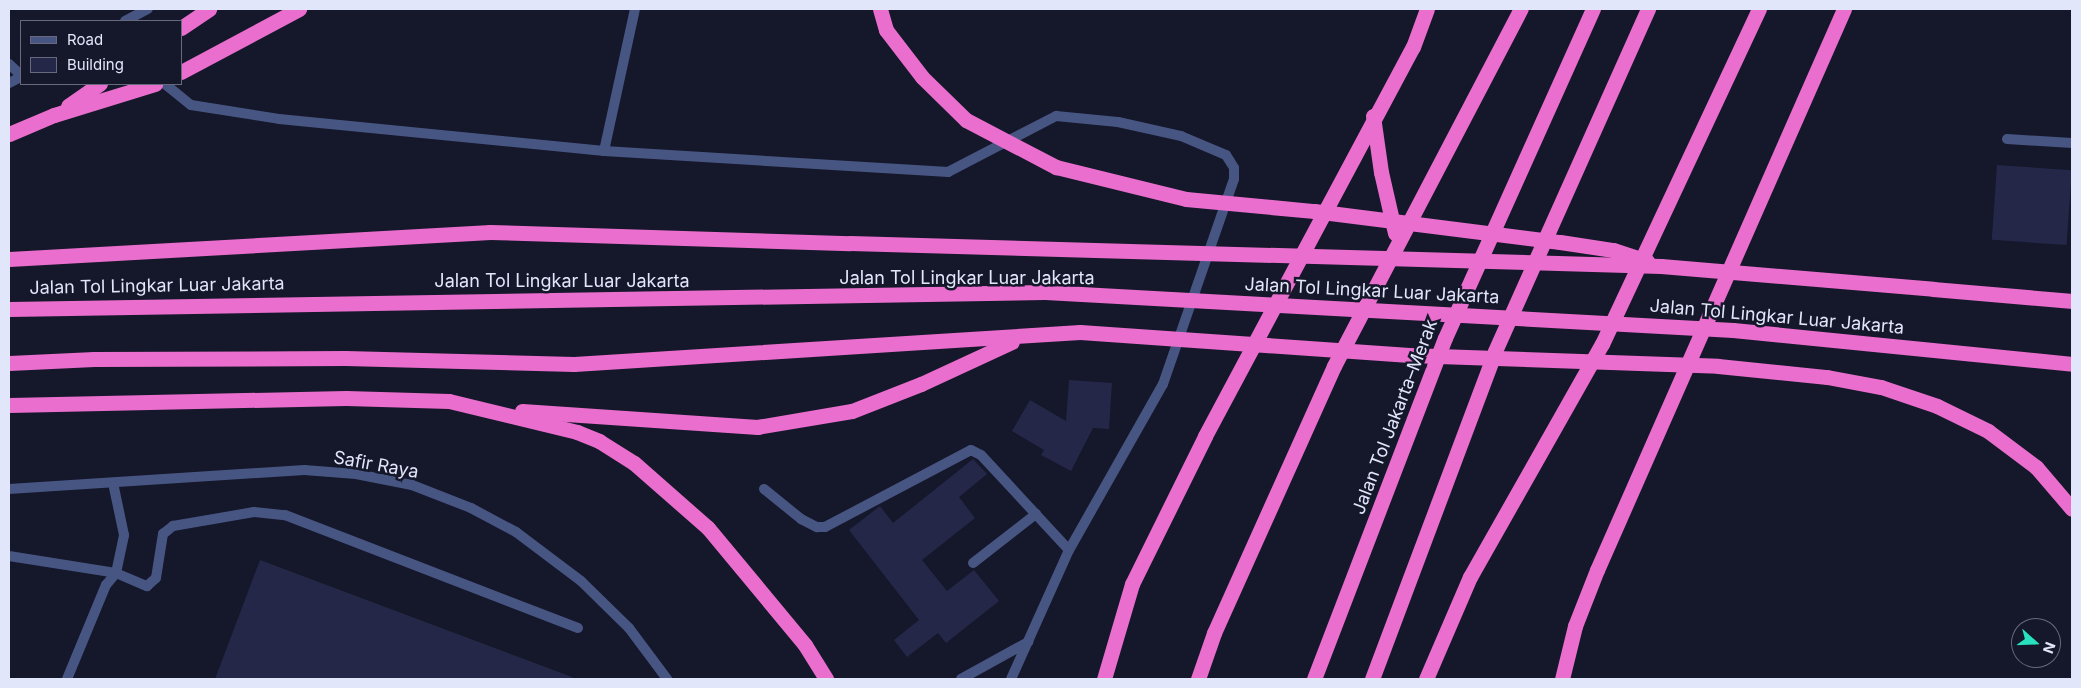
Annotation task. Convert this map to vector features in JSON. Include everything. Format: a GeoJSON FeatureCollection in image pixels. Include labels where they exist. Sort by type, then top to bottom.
{"type":"FeatureCollection","features":[{"type":"Feature","properties":{"kind":"highway"},"geometry":{"type":"LineString","coordinates":[[182,27],[209,9]]}},
{"type":"Feature","properties":{"kind":"highway"},"geometry":{"type":"LineString","coordinates":[[182,71],[300,9]]}},
{"type":"Feature","properties":{"kind":"highway"},"geometry":{"type":"LineString","coordinates":[[880,9],[886,30],[922,77],[966,120],[1056,167],[1186,199],[1314,211],[1560,242],[1613,250],[1661,266]]}},
{"type":"Feature","properties":{"kind":"highway"},"geometry":{"type":"LineString","coordinates":[[1104,679],[1132,584],[1374,116],[1413,47],[1427,9]]}},
{"type":"Feature","properties":{"kind":"highway"},"geometry":{"type":"LineString","coordinates":[[1198,679],[1214,633],[1334,366],[1397,242],[1521,9]]}},
{"type":"Feature","properties":{"kind":"highway","name":"Jalan Tol Jakarta–Merak"},"geometry":{"type":"LineString","coordinates":[[1314,679],[1445,338],[1593,9]]}},
{"type":"Feature","properties":{"kind":"highway"},"geometry":{"type":"LineString","coordinates":[[1372,679],[1495,351],[1648,9]]}},
{"type":"Feature","properties":{"kind":"highway"},"geometry":{"type":"LineString","coordinates":[[1426,679],[1470,577],[1602,344],[1759,9]]}},
{"type":"Feature","properties":{"kind":"highway"},"geometry":{"type":"LineString","coordinates":[[1562,679],[1575,626],[1597,570],[1844,9]]}},
{"type":"Feature","properties":{"kind":"highway"},"geometry":{"type":"LineString","coordinates":[[54,115],[99,85]]}},
{"type":"Feature","properties":{"kind":"highway"},"geometry":{"type":"LineString","coordinates":[[9,134],[54,115],[152,85]]}},
{"type":"Feature","properties":{"kind":"highway"},"geometry":{"type":"LineString","coordinates":[[1374,116],[1381,172],[1397,242]]}},
{"type":"Feature","properties":{"kind":"highway","name":"Jalan Tol Lingkar Luar Jakarta"},"geometry":{"type":"LineString","coordinates":[[9,259],[490,232],[1661,266],[2072,301]]}},
{"type":"Feature","properties":{"kind":"highway","name":"Jalan Tol Lingkar Luar Jakarta"},"geometry":{"type":"LineString","coordinates":[[9,309],[1045,292],[1733,330],[2072,364]]}},
{"type":"Feature","properties":{"kind":"highway"},"geometry":{"type":"LineString","coordinates":[[9,363],[94,359],[345,358],[574,364],[1080,332],[1409,355],[1718,366],[1827,377],[1880,387],[1936,406],[1988,431],[2036,467],[2072,509]]}},
{"type":"Feature","properties":{"kind":"highway"},"geometry":{"type":"LineString","coordinates":[[485,408],[757,427],[852,411],[920,384],[1025,336]]}},
{"type":"Feature","properties":{"kind":"highway"},"geometry":{"type":"LineString","coordinates":[[9,405],[346,398],[449,401],[485,408],[577,432],[600,441],[634,463],[708,528],[805,645],[826,679]]}},
{"type":"Feature","properties":{"kind":"street"},"geometry":{"type":"LineString","coordinates":[[127,20],[148,9]]}},
{"type":"Feature","properties":{"kind":"street"},"geometry":{"type":"LineString","coordinates":[[604,151],[635,9]]}},
{"type":"Feature","properties":{"kind":"street"},"geometry":{"type":"LineString","coordinates":[[9,64],[20,75]]}},
{"type":"Feature","properties":{"kind":"street"},"geometry":{"type":"LineString","coordinates":[[9,83],[20,77]]}},
{"type":"Feature","properties":{"kind":"street"},"geometry":{"type":"LineString","coordinates":[[166,85],[191,105],[279,119],[604,151],[948,172],[1056,116],[1118,122],[1180,136],[1226,155],[1234,168],[1234,179],[1163,384],[1069,550],[1011,679]]}},
{"type":"Feature","properties":{"kind":"street"},"geometry":{"type":"LineString","coordinates":[[2006,139],[2072,143]]}},
{"type":"Feature","properties":{"kind":"street"},"geometry":{"type":"LineString","coordinates":[[764,489],[801,519],[813,526],[825,527],[968,450],[982,455],[1069,550]]}},
{"type":"Feature","properties":{"kind":"street","name":"Safir Raya"},"geometry":{"type":"LineString","coordinates":[[9,488],[304,470],[356,474],[412,485],[471,508],[516,532],[559,565],[629,628],[667,679]]}},
{"type":"Feature","properties":{"kind":"street"},"geometry":{"type":"LineString","coordinates":[[67,679],[106,585],[116,573],[124,535],[112,482]]}},
{"type":"Feature","properties":{"kind":"street"},"geometry":{"type":"LineString","coordinates":[[9,556],[116,573],[146,586],[153,583],[163,534],[175,525],[254,512],[274,512],[578,628]]}},
{"type":"Feature","properties":{"kind":"street"},"geometry":{"type":"LineString","coordinates":[[973,563],[1036,514]]}},
{"type":"Feature","properties":{"kind":"street"},"geometry":{"type":"LineString","coordinates":[[961,679],[1028,642]]}},
{"type":"Feature","properties":{"kind":"building"},"geometry":{"type":"Polygon","coordinates":[[[1997,165],[2072,170],[2067,245],[1992,240],[1997,165]]]}},
{"type":"Feature","properties":{"kind":"building"},"geometry":{"type":"Polygon","coordinates":[[[1069,380],[1112,383],[1109,429],[1093,428],[1071,471],[1041,455],[1044,450],[1012,431],[1030,400],[1066,421],[1069,380]]]}},
{"type":"Feature","properties":{"kind":"building"},"geometry":{"type":"Polygon","coordinates":[[[973,459],[987,474],[959,497],[975,518],[922,560],[947,591],[974,570],[999,601],[946,643],[938,633],[907,657],[894,640],[919,620],[849,530],[880,506],[893,523],[973,459]]]}},
{"type":"Feature","properties":{"kind":"building"},"geometry":{"type":"Polygon","coordinates":[[[260,560],[572,677],[572,679],[215,679],[260,560]]]}}]}
